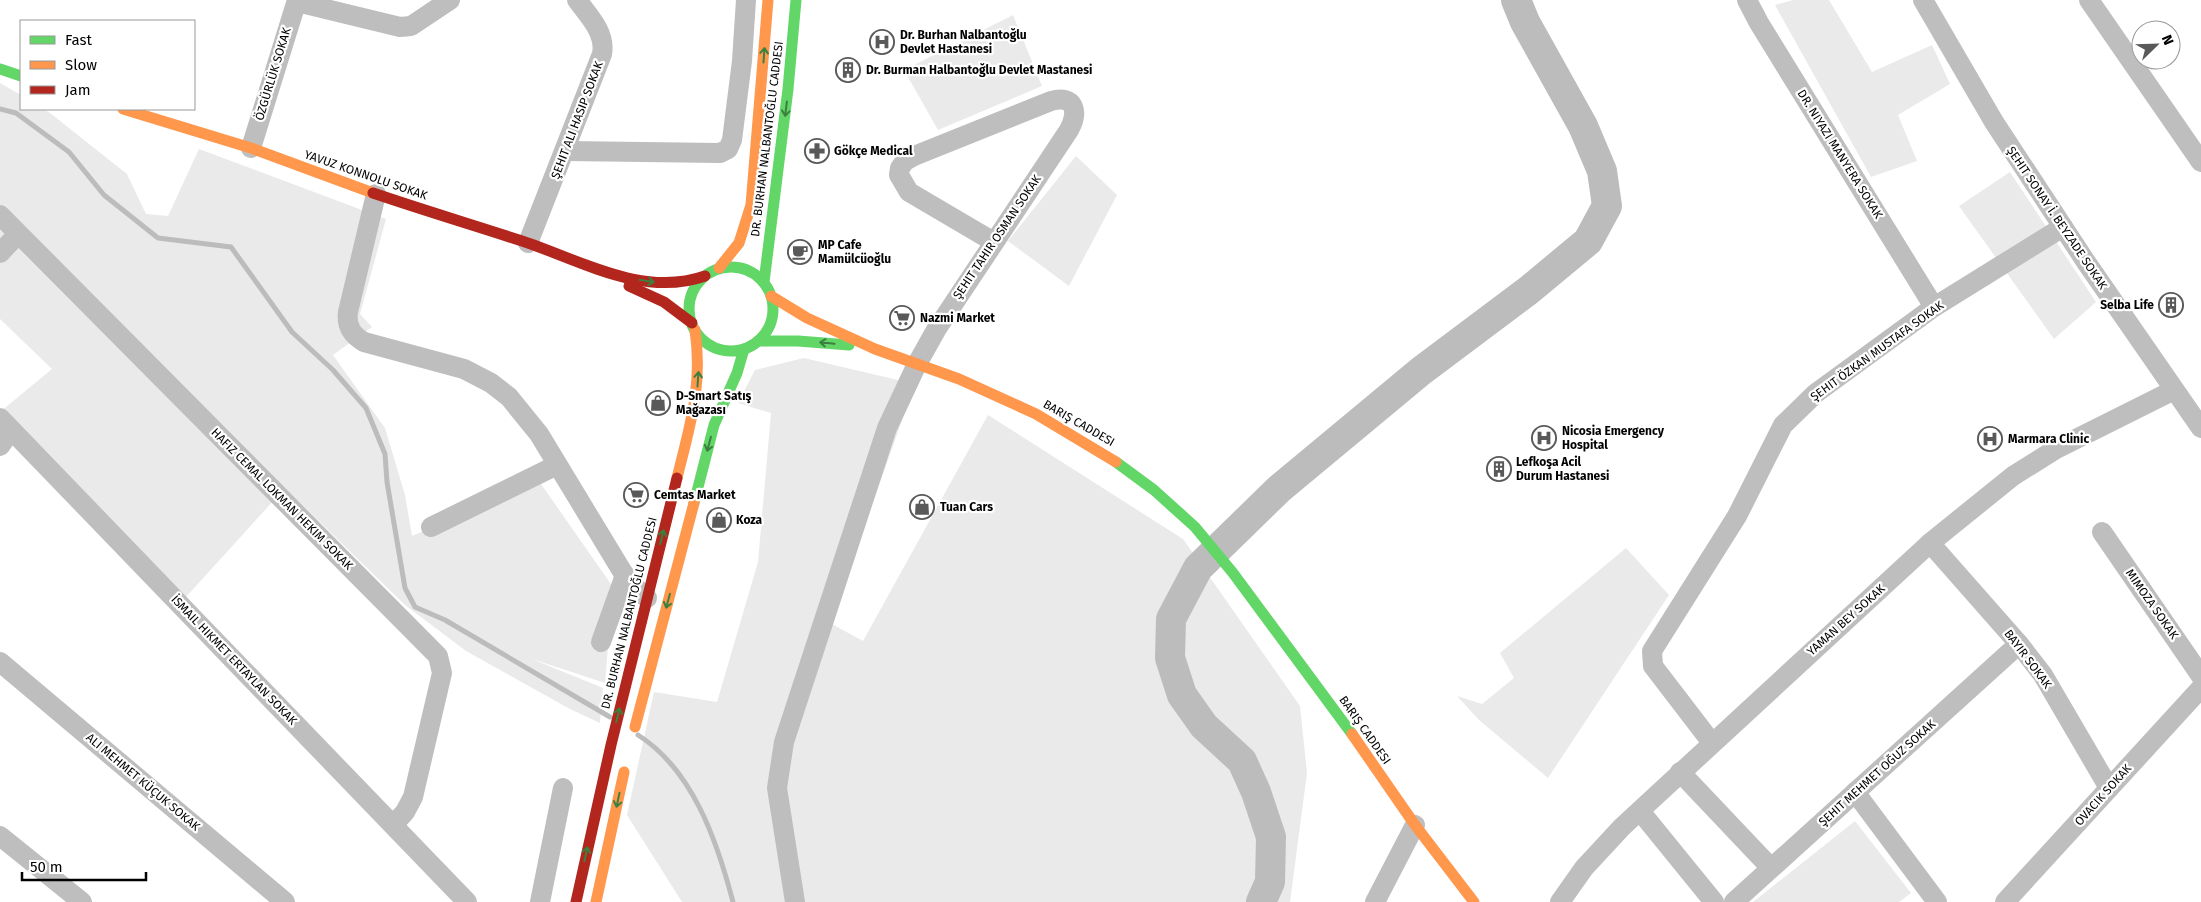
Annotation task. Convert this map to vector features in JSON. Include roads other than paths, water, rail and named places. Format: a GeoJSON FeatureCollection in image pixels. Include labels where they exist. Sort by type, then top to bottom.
{"type":"FeatureCollection","features":[{"type":"Feature","properties":{"kind":"main road","name":"DR. BURHAN NALBANTOĞLU CADDESI"},"geometry":{"type":"LineString","coordinates":[[719,268],[732,256],[738,245],[747,224],[752,204],[768,0]]}},
{"type":"Feature","properties":{"kind":"main road","name":"DR. BURHAN NALBANTOĞLU CADDESI"},"geometry":{"type":"LineString","coordinates":[[764,282],[788,89],[796,0]]}},
{"type":"Feature","properties":{"kind":"main road"},"geometry":{"type":"LineString","coordinates":[[0,68],[20,76]]}},
{"type":"Feature","properties":{"kind":"main road","name":"YAVUZ KONNOLU SOKAK"},"geometry":{"type":"LineString","coordinates":[[126,110],[251,148],[376,194],[528,243],[600,270],[664,302],[694,326]]}},
{"type":"Feature","properties":{"kind":"main road"},"geometry":{"type":"LineString","coordinates":[[719,268],[743,268],[764,282],[771,296],[773,308],[772,321],[758,341],[744,349],[730,351],[716,348],[704,340],[694,326],[690,310],[691,298],[696,286],[704,276],[719,268]]}},
{"type":"Feature","properties":{"kind":"main road","name":"YAVUZ KONNOLU SOKAK"},"geometry":{"type":"LineString","coordinates":[[600,270],[639,280],[667,283],[692,281],[704,276]]}},
{"type":"Feature","properties":{"kind":"main road","name":"BARIŞ CADDESI"},"geometry":{"type":"LineString","coordinates":[[771,296],[807,318],[875,349],[1008,400],[1065,429],[1129,470],[1195,526],[1321,690],[1415,825],[1474,902]]}},
{"type":"Feature","properties":{"kind":"main road","name":"DR. BURHAN NALBANTOĞLU CADDESI"},"geometry":{"type":"LineString","coordinates":[[576,902],[625,686],[696,402],[699,358],[694,326]]}},
{"type":"Feature","properties":{"kind":"main road","name":"BARIŞ CADDESI"},"geometry":{"type":"LineString","coordinates":[[758,341],[814,342],[875,349]]}},
{"type":"Feature","properties":{"kind":"main road"},"geometry":{"type":"LineString","coordinates":[[633,735],[714,425],[737,373],[744,349]]}},
{"type":"Feature","properties":{"kind":"main road"},"geometry":{"type":"LineString","coordinates":[[596,902],[626,762]]}},
{"type":"Feature","properties":{"kind":"street"},"geometry":{"type":"LineString","coordinates":[[297,1],[400,27],[411,26],[450,0]]}},
{"type":"Feature","properties":{"kind":"street","name":"ŞEHIT ALI HASIP SOKAK"},"geometry":{"type":"LineString","coordinates":[[528,243],[565,151],[603,48],[600,33],[578,0]]}},
{"type":"Feature","properties":{"kind":"street"},"geometry":{"type":"LineString","coordinates":[[565,151],[720,153],[726,151],[732,140],[742,61],[746,0]]}},
{"type":"Feature","properties":{"kind":"street","name":"DR. NIYAZI MANYERA SOKAK"},"geometry":{"type":"LineString","coordinates":[[1747,0],[1768,38],[1934,307]]}},
{"type":"Feature","properties":{"kind":"street","name":"ŞEHIT SONAY İ. BEYZADE SOKAK"},"geometry":{"type":"LineString","coordinates":[[1923,0],[1994,122],[2063,228],[2201,428]]}},
{"type":"Feature","properties":{"kind":"street"},"geometry":{"type":"LineString","coordinates":[[2089,0],[2201,162]]}},
{"type":"Feature","properties":{"kind":"street","name":"ÖZGÜRLÜK SOKAK"},"geometry":{"type":"LineString","coordinates":[[251,148],[297,1]]}},
{"type":"Feature","properties":{"kind":"street","name":"ŞEHIT TAHIR OSMAN SOKAK"},"geometry":{"type":"LineString","coordinates":[[795,902],[777,788],[784,742],[887,428],[917,364],[936,330],[1069,130],[1075,117],[1075,110],[1066,101],[1051,102],[914,156],[905,161],[900,168],[899,175],[909,192],[994,242]]}},
{"type":"Feature","properties":{"kind":"street"},"geometry":{"type":"LineString","coordinates":[[376,194],[348,312],[348,321],[352,332],[364,342],[453,365],[491,383],[509,397],[526,417],[625,575],[647,598]]}},
{"type":"Feature","properties":{"kind":"street","name":"HAFIZ CEMAL LOKMAN HEKIM SOKAK"},"geometry":{"type":"LineString","coordinates":[[0,216],[438,656],[442,673],[413,797],[405,812],[394,824]]}},
{"type":"Feature","properties":{"kind":"street","name":"ŞEHIT ÖZKAN MUSTAFA SOKAK"},"geometry":{"type":"LineString","coordinates":[[1712,743],[1653,666],[1651,656],[1655,644],[1737,516],[1783,426],[1816,393],[1934,307],[2063,228]]}},
{"type":"Feature","properties":{"kind":"street"},"geometry":{"type":"LineString","coordinates":[[0,253],[18,234]]}},
{"type":"Feature","properties":{"kind":"street","name":"YAMAN BEY SOKAK"},"geometry":{"type":"LineString","coordinates":[[1560,902],[1584,868],[1680,772],[1930,543],[2020,472],[2056,449],[2174,390]]}},
{"type":"Feature","properties":{"kind":"street","name":"İSMAIL HIKMET ERTAYLAN SOKAK"},"geometry":{"type":"LineString","coordinates":[[4,431],[394,824],[467,902]]}},
{"type":"Feature","properties":{"kind":"street"},"geometry":{"type":"LineString","coordinates":[[432,527],[557,465]]}},
{"type":"Feature","properties":{"kind":"street","name":"MIMOZA SOKAK"},"geometry":{"type":"LineString","coordinates":[[2102,532],[2201,676]]}},
{"type":"Feature","properties":{"kind":"street"},"geometry":{"type":"LineString","coordinates":[[1930,543],[2019,644],[2043,675],[2109,788]]}},
{"type":"Feature","properties":{"kind":"street"},"geometry":{"type":"LineString","coordinates":[[601,642],[625,575]]}},
{"type":"Feature","properties":{"kind":"street","name":"ŞEHIT MEHMET OĞUZ SOKAK"},"geometry":{"type":"LineString","coordinates":[[1734,902],[2019,644]]}},
{"type":"Feature","properties":{"kind":"street","name":"ALI MEHMET KÜÇUK SOKAK"},"geometry":{"type":"LineString","coordinates":[[0,662],[285,902]]}},
{"type":"Feature","properties":{"kind":"street"},"geometry":{"type":"LineString","coordinates":[[2005,902],[2201,688]]}},
{"type":"Feature","properties":{"kind":"street"},"geometry":{"type":"LineString","coordinates":[[1680,772],[1771,868]]}},
{"type":"Feature","properties":{"kind":"street"},"geometry":{"type":"LineString","coordinates":[[540,902],[562,788]]}},
{"type":"Feature","properties":{"kind":"street"},"geometry":{"type":"LineString","coordinates":[[1855,792],[1937,902]]}},
{"type":"Feature","properties":{"kind":"street"},"geometry":{"type":"LineString","coordinates":[[1640,811],[1714,902]]}},
{"type":"Feature","properties":{"kind":"street"},"geometry":{"type":"LineString","coordinates":[[1374,902],[1415,825]]}},
{"type":"Feature","properties":{"kind":"street"},"geometry":{"type":"LineString","coordinates":[[0,836],[82,902]]}},
{"type":"Feature","properties":{"kind":"waterway"},"geometry":{"type":"LineString","coordinates":[[1261,902],[1270,882],[1271,837],[1256,792],[1242,761],[1204,726],[1182,695],[1170,658],[1171,619],[1198,568],[1279,489],[1421,371],[1529,290],[1588,241],[1607,206],[1602,171],[1583,126],[1525,22],[1516,0]]}},
{"type":"Feature","properties":{"kind":"waterway"},"geometry":{"type":"LineString","coordinates":[[0,109],[16,113],[69,152],[104,195],[158,238],[231,247],[292,332],[333,370],[366,408],[385,454],[387,482],[405,588],[415,607],[445,620],[610,717]]}},
{"type":"Feature","properties":{"kind":"waterway"},"geometry":{"type":"LineString","coordinates":[[638,735],[674,767],[688,787],[710,832],[733,902]]}},
{"type":"Feature","properties":{"kind":"place","name":"Dr. Burhan Nalbantoğlu Devlet Hastanesi"},"geometry":{"type":"Point","coordinates":[882,42]}},
{"type":"Feature","properties":{"kind":"place","name":"Dr. Burman Halbantoğlu Devlet Mastanesi"},"geometry":{"type":"Point","coordinates":[848,70]}},
{"type":"Feature","properties":{"kind":"place","name":"Gökçe Medical"},"geometry":{"type":"Point","coordinates":[817,151]}},
{"type":"Feature","properties":{"kind":"place","name":"MP Cafe Mamülcüoğlu"},"geometry":{"type":"Point","coordinates":[800,252]}},
{"type":"Feature","properties":{"kind":"place","name":"Selba Life"},"geometry":{"type":"Point","coordinates":[2171,305]}},
{"type":"Feature","properties":{"kind":"place","name":"Nazmi Market"},"geometry":{"type":"Point","coordinates":[902,318]}},
{"type":"Feature","properties":{"kind":"place","name":"D-Smart Satış Mağazası"},"geometry":{"type":"Point","coordinates":[658,403]}},
{"type":"Feature","properties":{"kind":"place","name":"Nicosia Emergency Hospital"},"geometry":{"type":"Point","coordinates":[1544,438]}},
{"type":"Feature","properties":{"kind":"place","name":"Marmara Clinic"},"geometry":{"type":"Point","coordinates":[1990,439]}},
{"type":"Feature","properties":{"kind":"place","name":"Lefkoşa Acil Durum Hastanesi"},"geometry":{"type":"Point","coordinates":[1499,469]}},
{"type":"Feature","properties":{"kind":"place","name":"Cemtas Market"},"geometry":{"type":"Point","coordinates":[636,495]}},
{"type":"Feature","properties":{"kind":"place","name":"Tuan Cars"},"geometry":{"type":"Point","coordinates":[922,507]}},
{"type":"Feature","properties":{"kind":"place","name":"Koza"},"geometry":{"type":"Point","coordinates":[719,520]}}]}
